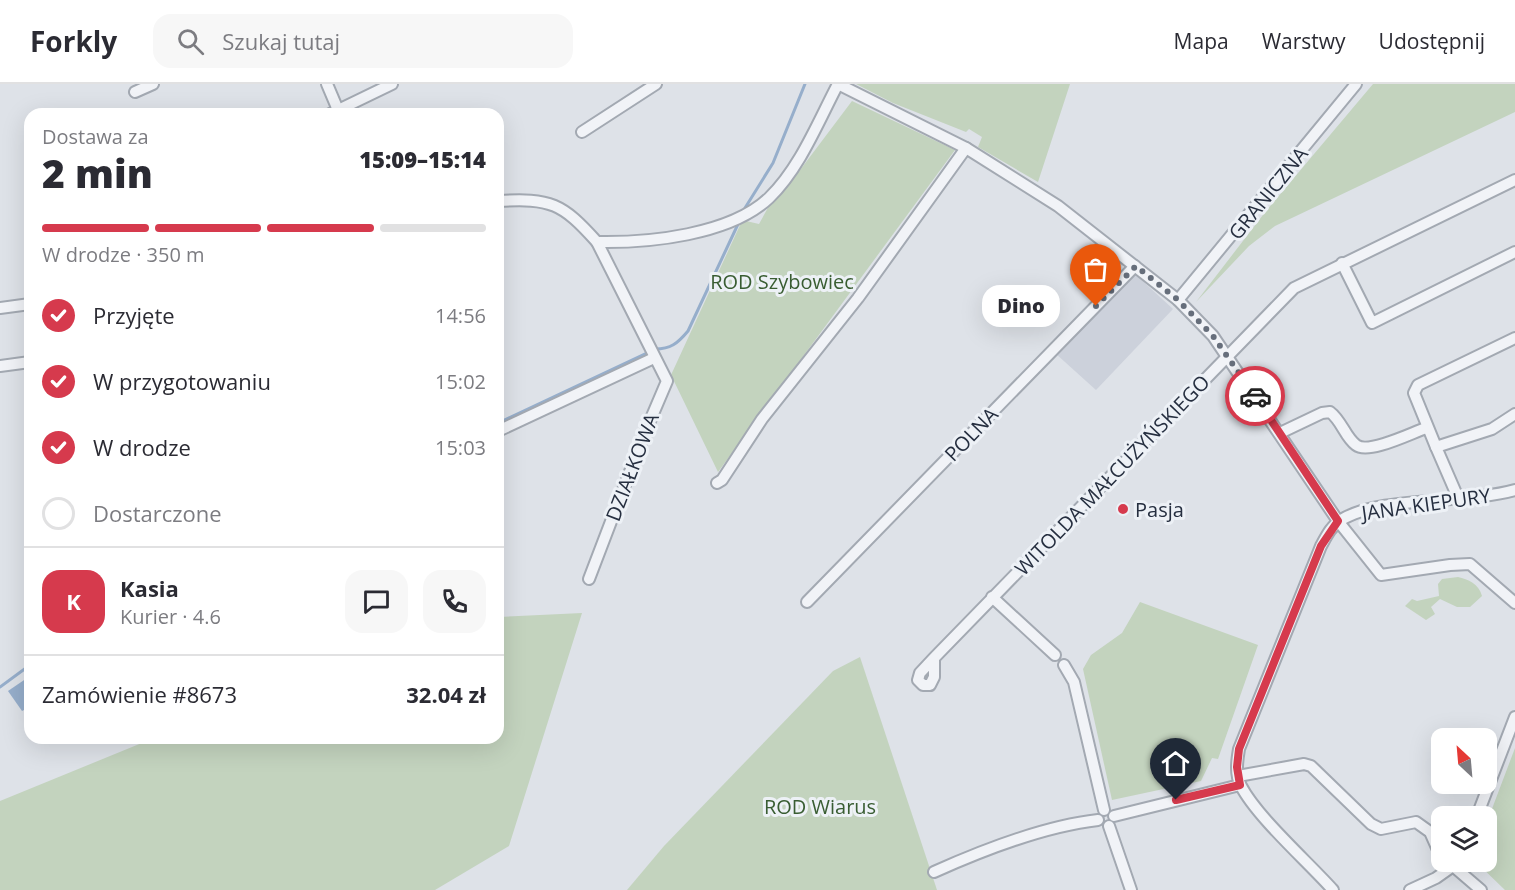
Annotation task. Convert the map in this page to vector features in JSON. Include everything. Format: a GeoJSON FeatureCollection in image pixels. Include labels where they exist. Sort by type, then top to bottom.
{"type":"FeatureCollection","features":[{"type":"Feature","properties":{"kind":"street"},"geometry":{"type":"LineString","coordinates":[[135,92],[153,84]]}},
{"type":"Feature","properties":{"kind":"street"},"geometry":{"type":"LineString","coordinates":[[327,84],[333,108]]}},
{"type":"Feature","properties":{"kind":"street"},"geometry":{"type":"LineString","coordinates":[[342,108],[392,84]]}},
{"type":"Feature","properties":{"kind":"street"},"geometry":{"type":"LineString","coordinates":[[582,132],[656,84]]}},
{"type":"Feature","properties":{"kind":"street"},"geometry":{"type":"LineString","coordinates":[[597,242],[643,240],[693,232],[751,212],[768,199],[792,170],[838,84],[966,148],[1058,206],[1178,300],[1213,336],[1227,357]]}},
{"type":"Feature","properties":{"kind":"street","name":"GRANICZNA"},"geometry":{"type":"LineString","coordinates":[[1178,300],[1356,84]]}},
{"type":"Feature","properties":{"kind":"street"},"geometry":{"type":"LineString","coordinates":[[717,483],[722,480],[762,419],[858,298],[966,148]]}},
{"type":"Feature","properties":{"kind":"street","name":"WITOLDA MAŁCUŻYŃSKIEGO"},"geometry":{"type":"LineString","coordinates":[[934,658],[1294,288],[1515,180]]}},
{"type":"Feature","properties":{"kind":"street","name":"DZIAŁKOWA"},"geometry":{"type":"LineString","coordinates":[[504,201],[525,200],[556,204],[580,223],[597,242],[667,381],[589,579]]}},
{"type":"Feature","properties":{"kind":"street"},"geometry":{"type":"LineString","coordinates":[[1342,263],[1372,323],[1515,252]]}},
{"type":"Feature","properties":{"kind":"street","name":"POLNA"},"geometry":{"type":"LineString","coordinates":[[807,602],[1136,266]]}},
{"type":"Feature","properties":{"kind":"street"},"geometry":{"type":"LineString","coordinates":[[0,309],[24,305]]}},
{"type":"Feature","properties":{"kind":"street"},"geometry":{"type":"LineString","coordinates":[[1459,500],[1426,428],[1414,393],[1419,386],[1515,338]]}},
{"type":"Feature","properties":{"kind":"street"},"geometry":{"type":"LineString","coordinates":[[504,428],[652,352]]}},
{"type":"Feature","properties":{"kind":"street","name":"JANA KIEPURY"},"geometry":{"type":"LineString","coordinates":[[1227,357],[1338,521]]}},
{"type":"Feature","properties":{"kind":"street"},"geometry":{"type":"LineString","coordinates":[[0,366],[24,363]]}},
{"type":"Feature","properties":{"kind":"street"},"geometry":{"type":"LineString","coordinates":[[1280,433],[1322,413],[1330,412],[1340,420],[1354,444],[1368,449],[1426,428]]}},
{"type":"Feature","properties":{"kind":"street"},"geometry":{"type":"LineString","coordinates":[[1436,447],[1492,429],[1515,414]]}},
{"type":"Feature","properties":{"kind":"street","name":"JANA KIEPURY"},"geometry":{"type":"LineString","coordinates":[[1239,781],[1239,749],[1321,546],[1338,521],[1368,509],[1494,496],[1515,490]]}},
{"type":"Feature","properties":{"kind":"street"},"geometry":{"type":"LineString","coordinates":[[1338,521],[1381,575],[1470,564],[1515,603]]}},
{"type":"Feature","properties":{"kind":"street"},"geometry":{"type":"LineString","coordinates":[[992,597],[1055,655]]}},
{"type":"Feature","properties":{"kind":"street"},"geometry":{"type":"LineString","coordinates":[[1064,665],[1074,682],[1104,810]]}},
{"type":"Feature","properties":{"kind":"street"},"geometry":{"type":"LineString","coordinates":[[1481,806],[1515,717]]}},
{"type":"Feature","properties":{"kind":"street"},"geometry":{"type":"LineString","coordinates":[[1114,816],[1304,764],[1311,766],[1371,824],[1381,829],[1416,822],[1426,828],[1431,835]]}},
{"type":"Feature","properties":{"kind":"street"},"geometry":{"type":"LineString","coordinates":[[1239,781],[1255,805],[1333,890]]}},
{"type":"Feature","properties":{"kind":"street"},"geometry":{"type":"LineString","coordinates":[[1104,810],[1112,811],[1114,816],[1114,822],[1109,826],[1103,826],[1098,820],[1099,813],[1104,810]]}},
{"type":"Feature","properties":{"kind":"street"},"geometry":{"type":"LineString","coordinates":[[934,872],[1014,842],[1078,822],[1098,820]]}},
{"type":"Feature","properties":{"kind":"street"},"geometry":{"type":"LineString","coordinates":[[1109,826],[1131,890]]}},
{"type":"Feature","properties":{"kind":"street"},"geometry":{"type":"LineString","coordinates":[[1410,890],[1436,878],[1441,872]]}},
{"type":"Feature","properties":{"kind":"street"},"geometry":{"type":"LineString","coordinates":[[1460,872],[1481,890]]}},
{"type":"Feature","properties":{"kind":"shaded area"},"geometry":{"type":"Polygon","coordinates":[[[1136,275],[1173,309],[1096,390],[1055,353],[1129,276],[1136,275]]]}},
{"type":"Feature","properties":{"kind":"green space"},"geometry":{"type":"Polygon","coordinates":[[[856,84],[1070,84],[1038,182],[978,147],[982,137],[969,129],[966,132],[893,103],[856,84]]]}},
{"type":"Feature","properties":{"kind":"green space"},"geometry":{"type":"Polygon","coordinates":[[[1373,84],[1515,84],[1515,112],[1275,226],[1249,246],[1196,302],[1266,211],[1373,84]]]}},
{"type":"Feature","properties":{"kind":"green space","name":"ROD Szybowiec"},"geometry":{"type":"Polygon","coordinates":[[[852,101],[955,150],[718,472],[671,375],[741,223],[746,221],[759,224],[770,204],[791,182],[852,101]]]}},
{"type":"Feature","properties":{"kind":"green space"},"geometry":{"type":"Polygon","coordinates":[[[1458,577],[1473,583],[1481,592],[1482,596],[1470,607],[1457,607],[1440,599],[1431,607],[1435,614],[1426,620],[1405,606],[1412,599],[1417,601],[1439,596],[1438,584],[1442,579],[1458,577]]]}},
{"type":"Feature","properties":{"kind":"green space"},"geometry":{"type":"Polygon","coordinates":[[[1140,602],[1258,645],[1218,759],[1212,758],[1201,781],[1112,800],[1083,669],[1091,655],[1122,633],[1140,602]]]}},
{"type":"Feature","properties":{"kind":"green space"},"geometry":{"type":"Polygon","coordinates":[[[582,613],[509,846],[435,890],[0,890],[0,801],[139,744],[504,744],[504,617],[582,613]]]}},
{"type":"Feature","properties":{"kind":"green space","name":"ROD Wiarus"},"geometry":{"type":"Polygon","coordinates":[[[860,657],[937,890],[627,890],[664,846],[833,671],[860,657]]]}},
{"type":"Feature","properties":{"kind":"green space"},"geometry":{"type":"Polygon","coordinates":[[[1515,748],[1515,890],[1505,890],[1486,872],[1497,872],[1497,806],[1493,806],[1515,748]]]}},
{"type":"Feature","properties":{"kind":"water"},"geometry":{"type":"Polygon","coordinates":[[[24,680],[24,710],[22,711],[8,691],[24,680]]]}},
{"type":"Feature","properties":{"kind":"waterway"},"geometry":{"type":"LineString","coordinates":[[745,208],[773,163],[805,84]]}},
{"type":"Feature","properties":{"kind":"waterway"},"geometry":{"type":"LineString","coordinates":[[655,349],[666,348],[674,344],[688,331],[739,222]]}},
{"type":"Feature","properties":{"kind":"waterway"},"geometry":{"type":"LineString","coordinates":[[504,420],[649,352]]}},
{"type":"Feature","properties":{"kind":"waterway"},"geometry":{"type":"LineString","coordinates":[[0,687],[24,669]]}},
{"type":"Feature","properties":{"kind":"way so far"},"geometry":{"type":"LineString","coordinates":[[1096,306],[1136,266],[1178,300],[1213,336],[1255,396]]}},
{"type":"Feature","properties":{"kind":"place","name":"Dino"},"geometry":{"type":"Point","coordinates":[1096,306]}},
{"type":"Feature","properties":{"kind":"place","name":"Pasja"},"geometry":{"type":"Point","coordinates":[1123,509]}},
{"type":"Feature","properties":{"kind":"route"},"geometry":{"type":"LineString","coordinates":[[1176,800],[1240,785],[1237,767],[1239,749],[1321,546],[1338,521],[1255,396]]}}]}
